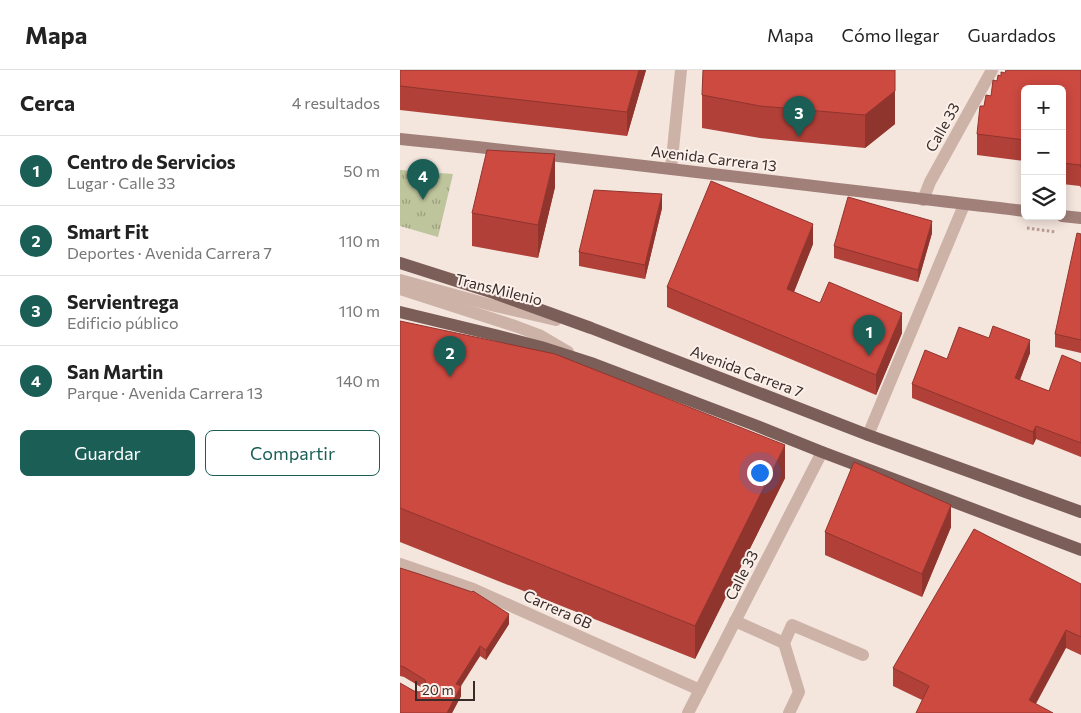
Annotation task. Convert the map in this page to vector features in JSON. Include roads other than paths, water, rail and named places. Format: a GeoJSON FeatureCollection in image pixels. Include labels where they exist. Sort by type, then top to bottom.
{"type":"FeatureCollection","features":[{"type":"Feature","properties":{"kind":"main road","name":"Avenida Carrera 13"},"geometry":{"type":"LineString","coordinates":[[400,139],[671,169],[1021,212]]}},
{"type":"Feature","properties":{"kind":"main road"},"geometry":{"type":"LineString","coordinates":[[1066,216],[1081,218]]}},
{"type":"Feature","properties":{"kind":"main road","name":"Avenida Carrera 7"},"geometry":{"type":"LineString","coordinates":[[400,263],[494,293],[591,328],[868,435],[1081,512]]}},
{"type":"Feature","properties":{"kind":"main road"},"geometry":{"type":"LineString","coordinates":[[402,317],[495,335],[578,359],[1081,550]]}},
{"type":"Feature","properties":{"kind":"street"},"geometry":{"type":"LineString","coordinates":[[671,169],[681,70]]}},
{"type":"Feature","properties":{"kind":"street","name":"Calle 33"},"geometry":{"type":"LineString","coordinates":[[923,200],[930,182],[992,70]]}},
{"type":"Feature","properties":{"kind":"street"},"geometry":{"type":"LineString","coordinates":[[868,435],[964,205]]}},
{"type":"Feature","properties":{"kind":"street","name":"TransMilenio"},"geometry":{"type":"LineString","coordinates":[[400,280],[491,305],[591,328]]}},
{"type":"Feature","properties":{"kind":"street","name":"TransMilenio"},"geometry":{"type":"LineString","coordinates":[[400,289],[516,326],[539,336],[578,359]]}},
{"type":"Feature","properties":{"kind":"street","name":"Calle 33"},"geometry":{"type":"LineString","coordinates":[[688,713],[822,452]]}},
{"type":"Feature","properties":{"kind":"street","name":"Carrera 6B"},"geometry":{"type":"LineString","coordinates":[[400,564],[473,589],[700,690]]}},
{"type":"Feature","properties":{"kind":"street"},"geometry":{"type":"LineString","coordinates":[[735,621],[784,643]]}},
{"type":"Feature","properties":{"kind":"street"},"geometry":{"type":"LineString","coordinates":[[790,713],[799,692],[784,643],[792,625],[863,655]]}},
{"type":"Feature","properties":{"kind":"place","name":"Servientrega"},"geometry":{"type":"Point","coordinates":[799,137]}},
{"type":"Feature","properties":{"kind":"place","name":"San Martin"},"geometry":{"type":"Point","coordinates":[423,200]}},
{"type":"Feature","properties":{"kind":"place","name":"Centro de Servicios"},"geometry":{"type":"Point","coordinates":[869,356]}},
{"type":"Feature","properties":{"kind":"place","name":"Smart Fit"},"geometry":{"type":"Point","coordinates":[450,377]}}]}
